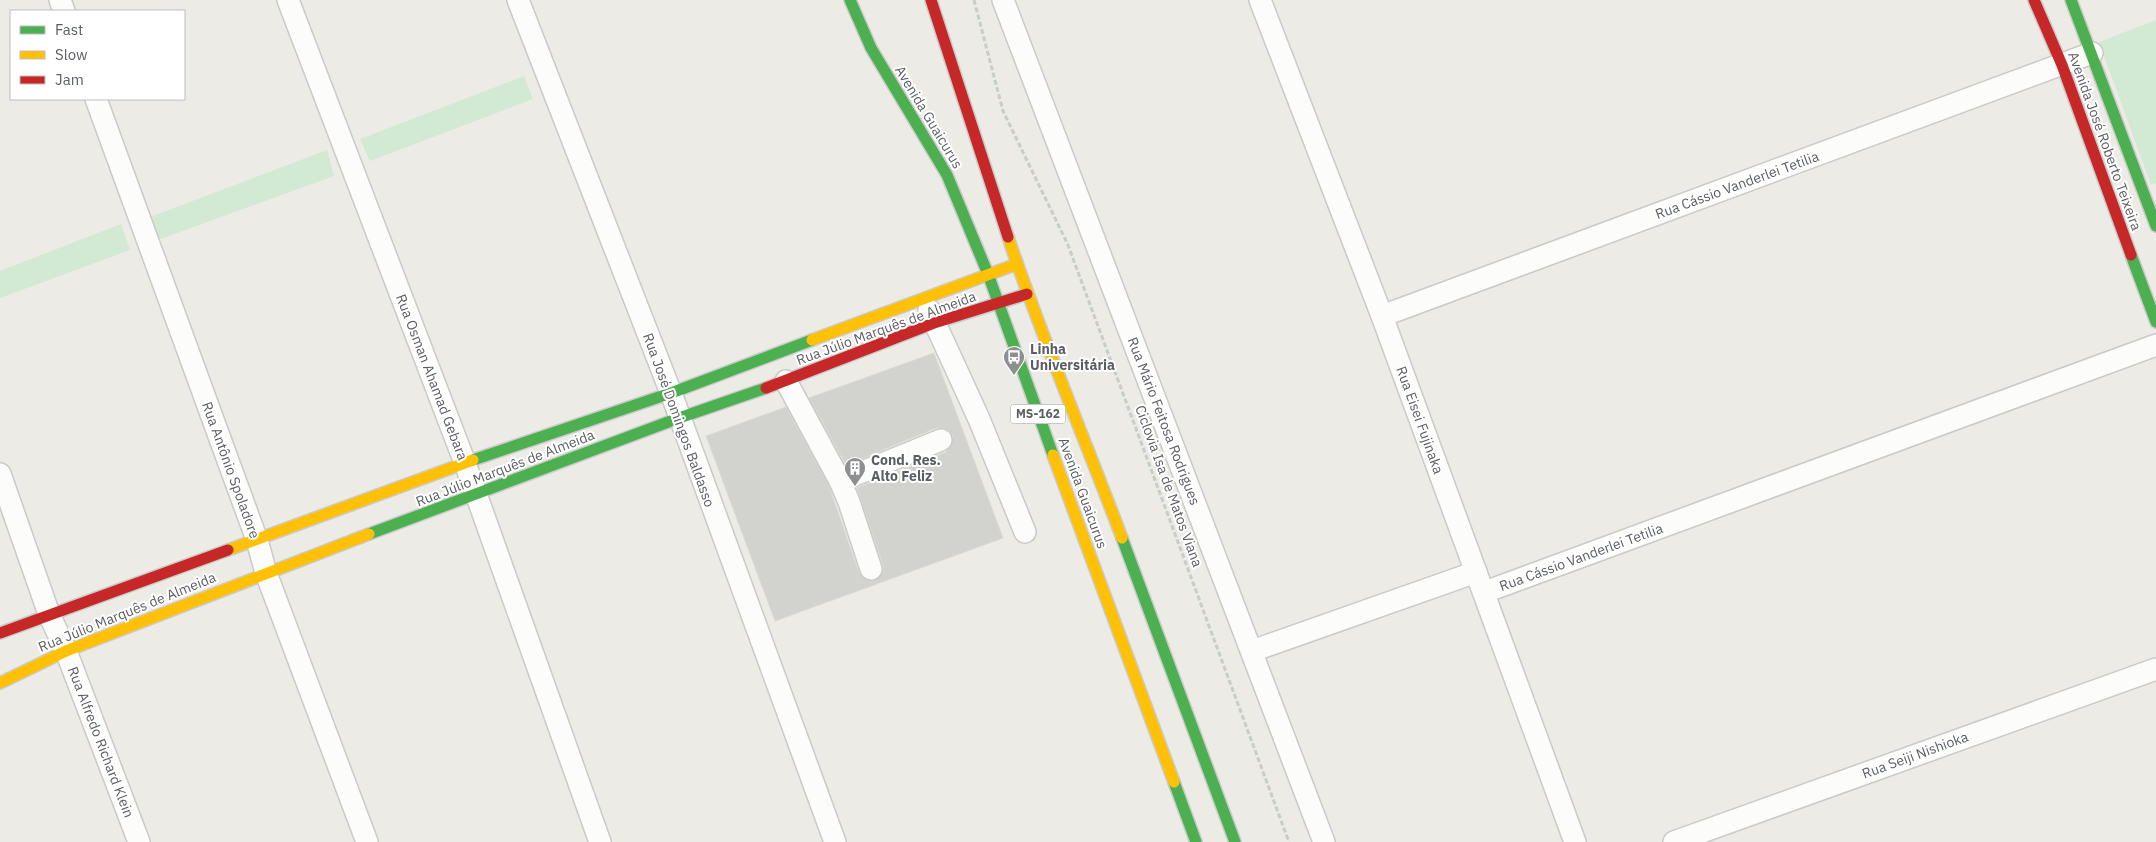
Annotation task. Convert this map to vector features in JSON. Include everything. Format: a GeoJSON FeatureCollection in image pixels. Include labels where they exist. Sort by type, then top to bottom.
{"type":"FeatureCollection","features":[{"type":"Feature","properties":{"kind":"street","name":"Rua Osman Ahamad Gebara"},"geometry":{"type":"LineString","coordinates":[[288,0],[477,495],[600,842]]}},
{"type":"Feature","properties":{"kind":"street","name":"Rua José Domingos Baldasso"},"geometry":{"type":"LineString","coordinates":[[518,0],[671,393],[835,842]]}},
{"type":"Feature","properties":{"kind":"street","name":"Avenida Guaicurus"},"geometry":{"type":"LineString","coordinates":[[850,0],[871,48],[947,175],[988,274],[997,304],[1196,842]]}},
{"type":"Feature","properties":{"kind":"street","name":"Avenida Guaicurus"},"geometry":{"type":"LineString","coordinates":[[931,0],[1027,294],[1084,436],[1235,842]]}},
{"type":"Feature","properties":{"kind":"street","name":"Rua Mário Feitosa Rodrigues"},"geometry":{"type":"LineString","coordinates":[[1003,0],[1324,842]]}},
{"type":"Feature","properties":{"kind":"street","name":"Rua Eisei Fujinaka"},"geometry":{"type":"LineString","coordinates":[[1260,0],[1382,316],[1485,592],[1575,842]]}},
{"type":"Feature","properties":{"kind":"street","name":"Avenida José Roberto Teixeira"},"geometry":{"type":"LineString","coordinates":[[2034,0],[2062,65],[2156,322]]}},
{"type":"Feature","properties":{"kind":"street","name":"Avenida José Roberto Teixeira"},"geometry":{"type":"LineString","coordinates":[[2071,0],[2156,226]]}},
{"type":"Feature","properties":{"kind":"street","name":"Rua Cássio Vanderlei Tetilia"},"geometry":{"type":"LineString","coordinates":[[1382,316],[2092,53]]}},
{"type":"Feature","properties":{"kind":"street","name":"Rua Antônio Spoladore"},"geometry":{"type":"LineString","coordinates":[[96,100],[257,540],[266,573],[366,842]]}},
{"type":"Feature","properties":{"kind":"street","name":"Rua Júlio Marquês de Almeida"},"geometry":{"type":"LineString","coordinates":[[0,633],[465,463],[671,393],[1017,264]]}},
{"type":"Feature","properties":{"kind":"street","name":"Rua Júlio Marquês de Almeida"},"geometry":{"type":"LineString","coordinates":[[0,683],[66,651],[266,573],[679,418],[786,381],[934,323],[1027,294]]}},
{"type":"Feature","properties":{"kind":"street"},"geometry":{"type":"LineString","coordinates":[[925,298],[934,323],[979,419],[1025,532]]}},
{"type":"Feature","properties":{"kind":"street","name":"Rua Cássio Vanderlei Tetilia"},"geometry":{"type":"LineString","coordinates":[[1485,592],[2156,345]]}},
{"type":"Feature","properties":{"kind":"street"},"geometry":{"type":"LineString","coordinates":[[786,381],[840,481],[849,502],[871,569]]}},
{"type":"Feature","properties":{"kind":"street"},"geometry":{"type":"LineString","coordinates":[[840,481],[941,440]]}},
{"type":"Feature","properties":{"kind":"street","name":"Rua Alfredo Richard Klein"},"geometry":{"type":"LineString","coordinates":[[0,474],[49,614],[66,651],[139,842]]}},
{"type":"Feature","properties":{"kind":"street"},"geometry":{"type":"LineString","coordinates":[[1252,651],[1476,572]]}},
{"type":"Feature","properties":{"kind":"street","name":"Rua Seiji Nishioka"},"geometry":{"type":"LineString","coordinates":[[1674,842],[2156,669]]}},
{"type":"Feature","properties":{"kind":"path","name":"Ciclovia Isa de Matos Viana"},"geometry":{"type":"LineString","coordinates":[[974,0],[1003,111],[1068,245],[1289,842]]}},
{"type":"Feature","properties":{"kind":"green space"},"geometry":{"type":"Polygon","coordinates":[[[2156,20],[2156,183],[2151,185],[2099,42],[2156,20]]]}},
{"type":"Feature","properties":{"kind":"green space"},"geometry":{"type":"Polygon","coordinates":[[[524,76],[533,99],[370,161],[360,139],[524,76]]]}},
{"type":"Feature","properties":{"kind":"green space"},"geometry":{"type":"Polygon","coordinates":[[[327,150],[334,176],[158,240],[150,217],[327,150]]]}},
{"type":"Feature","properties":{"kind":"green space"},"geometry":{"type":"Polygon","coordinates":[[[121,224],[130,250],[0,298],[0,271],[121,224]]]}},
{"type":"Feature","properties":{"kind":"building","name":"Cond. Res. Alto Feliz"},"geometry":{"type":"Polygon","coordinates":[[[934,353],[1003,538],[775,621],[706,436],[786,407],[829,486],[859,573],[868,581],[875,581],[883,572],[883,565],[857,488],[946,452],[951,447],[953,436],[948,430],[936,428],[846,465],[809,398],[934,353]]]}},
{"type":"Feature","properties":{"kind":"traffic: fast"},"geometry":{"type":"LineString","coordinates":[[850,0],[871,48],[947,175],[988,274],[1053,455]]}},
{"type":"Feature","properties":{"kind":"traffic: fast"},"geometry":{"type":"LineString","coordinates":[[2071,0],[2156,226]]}},
{"type":"Feature","properties":{"kind":"traffic: fast"},"geometry":{"type":"LineString","coordinates":[[2131,255],[2156,322]]}},
{"type":"Feature","properties":{"kind":"traffic: fast"},"geometry":{"type":"LineString","coordinates":[[473,460],[671,393],[812,340]]}},
{"type":"Feature","properties":{"kind":"traffic: fast"},"geometry":{"type":"LineString","coordinates":[[369,534],[679,418],[766,388]]}},
{"type":"Feature","properties":{"kind":"traffic: fast"},"geometry":{"type":"LineString","coordinates":[[1122,538],[1235,842]]}},
{"type":"Feature","properties":{"kind":"traffic: fast"},"geometry":{"type":"LineString","coordinates":[[1174,782],[1196,842]]}},
{"type":"Feature","properties":{"kind":"traffic: slow"},"geometry":{"type":"LineString","coordinates":[[1008,237],[1049,350],[1122,538]]}},
{"type":"Feature","properties":{"kind":"traffic: slow"},"geometry":{"type":"LineString","coordinates":[[812,340],[1017,264]]}},
{"type":"Feature","properties":{"kind":"traffic: slow"},"geometry":{"type":"LineString","coordinates":[[1053,455],[1174,782]]}},
{"type":"Feature","properties":{"kind":"traffic: slow"},"geometry":{"type":"LineString","coordinates":[[228,550],[473,460]]}},
{"type":"Feature","properties":{"kind":"traffic: slow"},"geometry":{"type":"LineString","coordinates":[[0,683],[66,651],[369,534]]}},
{"type":"Feature","properties":{"kind":"traffic: jam"},"geometry":{"type":"LineString","coordinates":[[931,0],[1008,237]]}},
{"type":"Feature","properties":{"kind":"traffic: jam"},"geometry":{"type":"LineString","coordinates":[[2034,0],[2062,65],[2131,255]]}},
{"type":"Feature","properties":{"kind":"traffic: jam"},"geometry":{"type":"LineString","coordinates":[[766,388],[934,323],[1027,294]]}},
{"type":"Feature","properties":{"kind":"traffic: jam"},"geometry":{"type":"LineString","coordinates":[[0,633],[228,550]]}},
{"type":"Feature","properties":{"kind":"place","name":"Linha Universitária"},"geometry":{"type":"Point","coordinates":[1014,376]}},
{"type":"Feature","properties":{"kind":"place","name":"Cond. Res. Alto Feliz"},"geometry":{"type":"Point","coordinates":[855,487]}}]}
